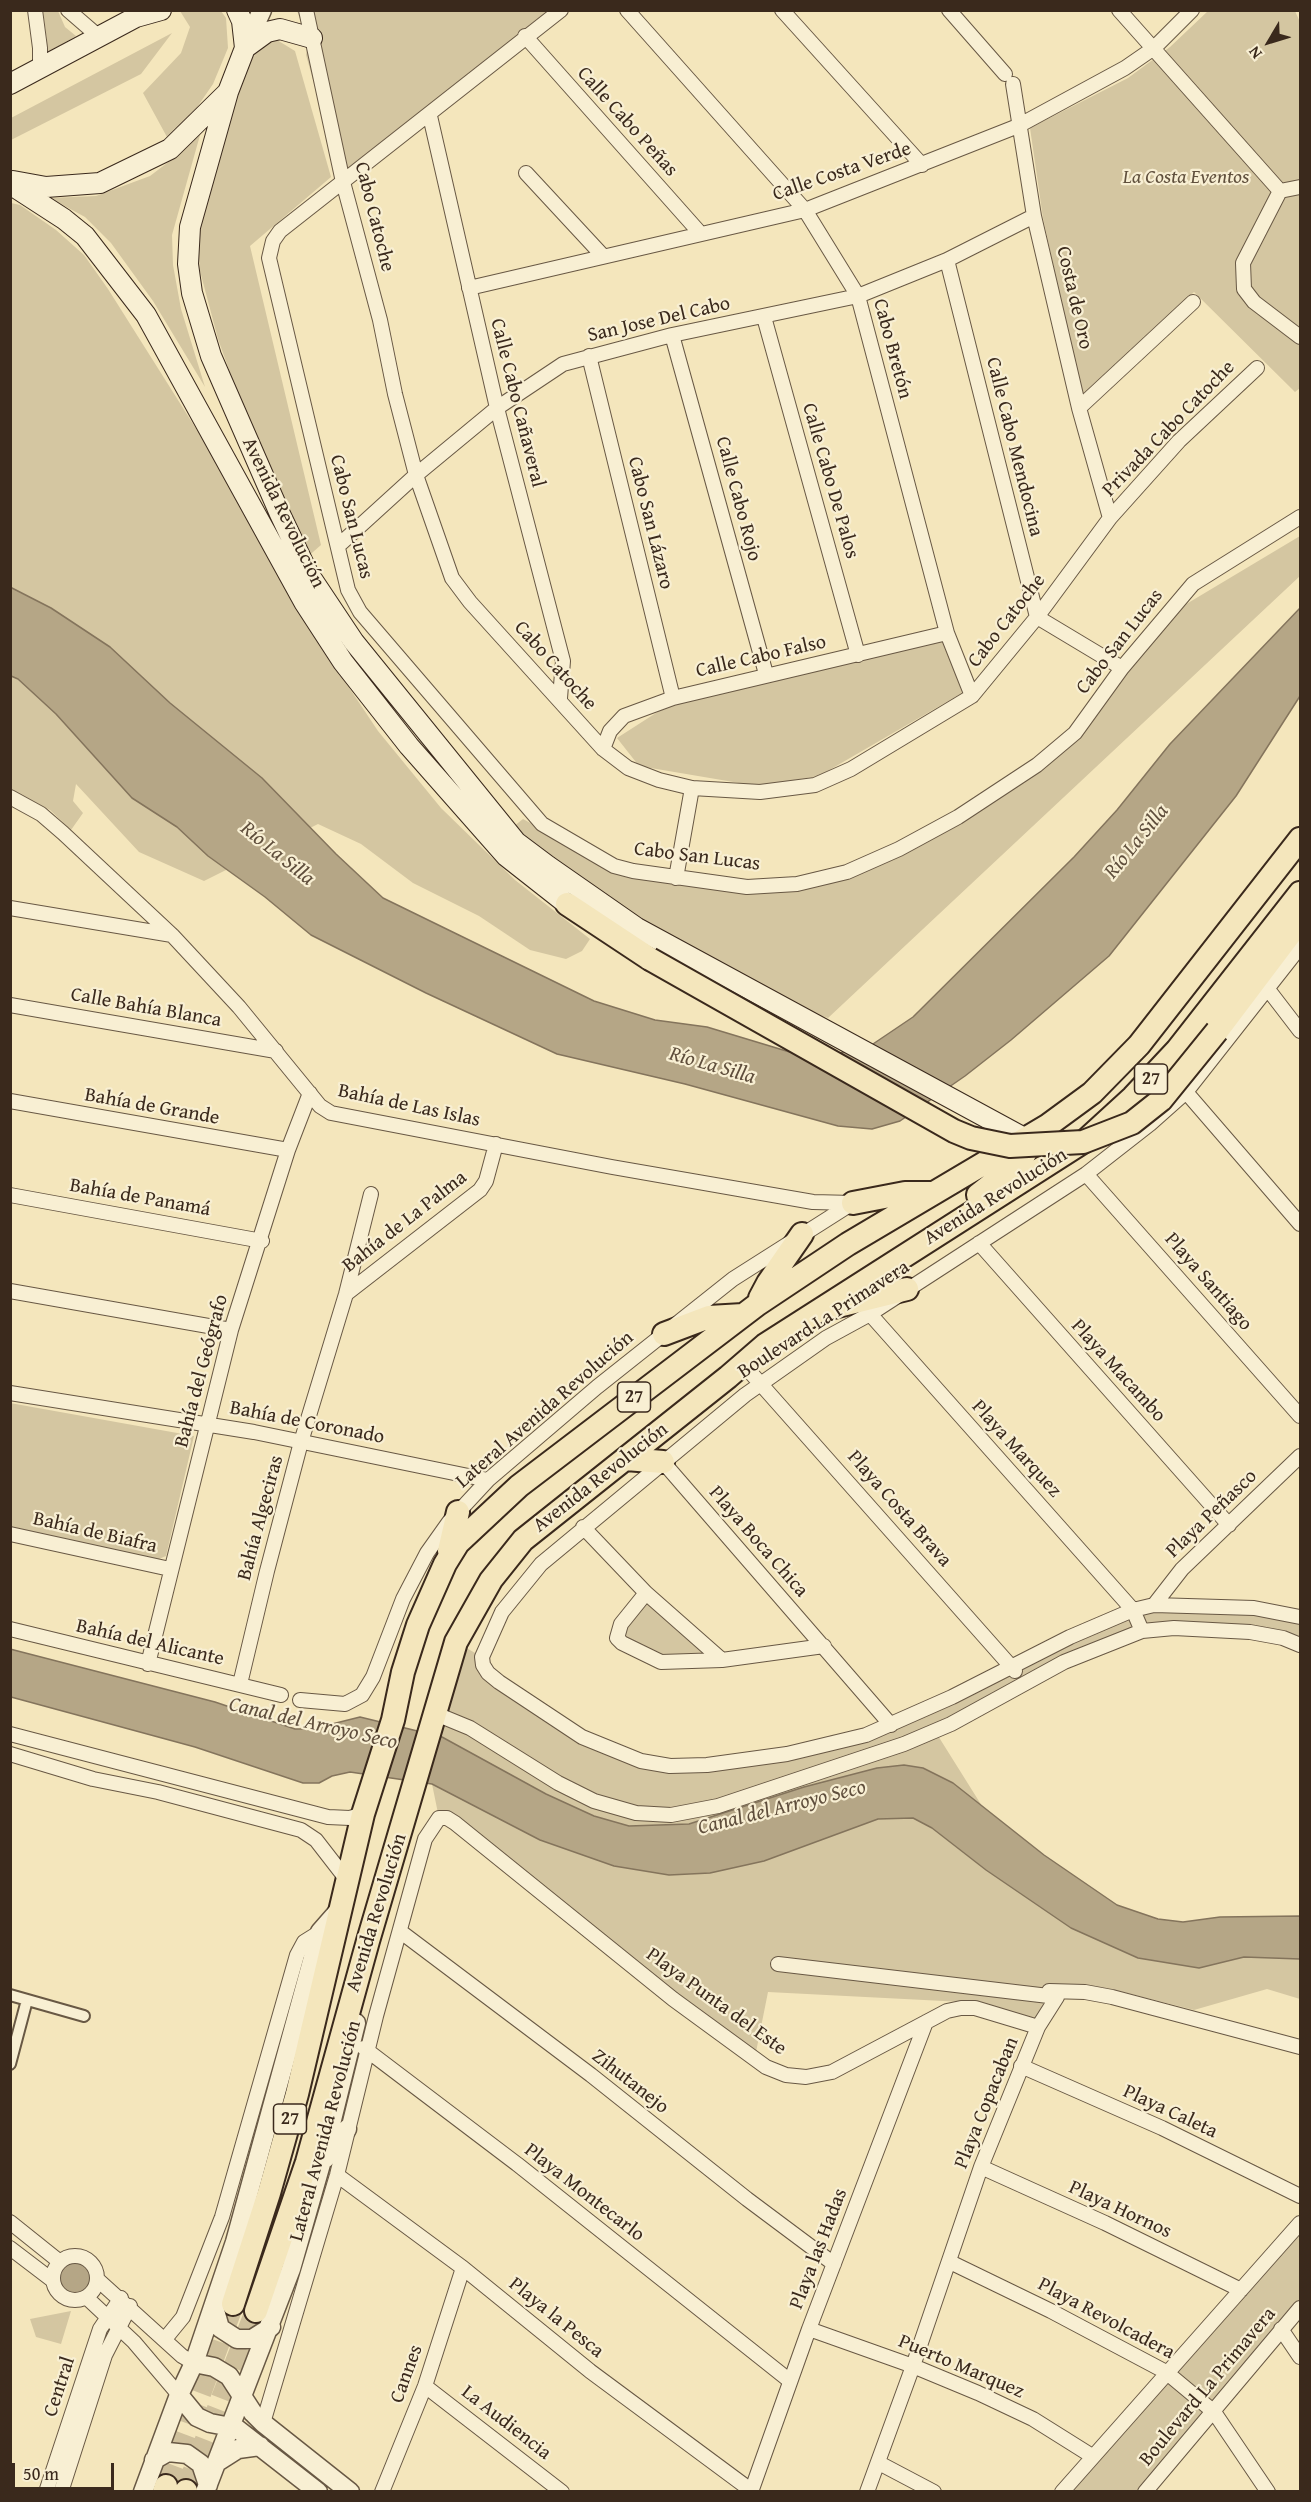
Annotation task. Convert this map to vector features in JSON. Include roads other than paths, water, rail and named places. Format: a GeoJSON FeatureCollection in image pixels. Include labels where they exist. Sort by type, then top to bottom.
{"type":"FeatureCollection","features":[{"type":"Feature","properties":{"kind":"main road"},"geometry":{"type":"LineString","coordinates":[[10,84],[141,14],[161,10]]}},
{"type":"Feature","properties":{"kind":"main road"},"geometry":{"type":"LineString","coordinates":[[237,10],[242,21],[245,48],[267,32],[280,29],[312,38]]}},
{"type":"Feature","properties":{"kind":"main road","name":"Avenida Revolución"},"geometry":{"type":"LineString","coordinates":[[245,48],[228,92],[190,227],[188,264],[192,293],[211,356],[308,573],[354,642],[516,842],[637,928],[1026,1139]]}},
{"type":"Feature","properties":{"kind":"main road"},"geometry":{"type":"LineString","coordinates":[[10,183],[46,187],[100,183],[170,149],[228,92]]}},
{"type":"Feature","properties":{"kind":"main road","name":"Avenida Revolución"},"geometry":{"type":"LineString","coordinates":[[10,183],[64,219],[99,250],[146,315],[223,450],[293,581],[343,662],[409,746],[506,856],[567,904],[637,928]]}},
{"type":"Feature","properties":{"kind":"main road","name":"Avenida Revolución"},"geometry":{"type":"LineString","coordinates":[[224,2306],[269,2193],[297,2094],[366,1807],[393,1720],[418,1625],[445,1564],[458,1544],[474,1526],[519,1486],[750,1309],[828,1257],[934,1193],[982,1160],[1026,1139],[1070,1110],[1124,1062],[1300,838]]}},
{"type":"Feature","properties":{"kind":"main road","name":"Avenida Revolución"},"geometry":{"type":"LineString","coordinates":[[263,2319],[364,1954],[456,1642],[464,1623],[509,1556],[573,1498],[736,1371],[765,1345],[812,1313],[1056,1161],[1117,1114],[1185,1041],[1300,893]]}},
{"type":"Feature","properties":{"kind":"main road"},"geometry":{"type":"LineString","coordinates":[[567,904],[650,959],[954,1131],[971,1138],[1010,1146],[1067,1145],[1083,1142],[1132,1123],[1175,1085],[1300,921]]}},
{"type":"Feature","properties":{"kind":"main road"},"geometry":{"type":"LineString","coordinates":[[964,1105],[982,1160]]}},
{"type":"Feature","properties":{"kind":"main road"},"geometry":{"type":"LineString","coordinates":[[960,1221],[972,1202],[1024,1158],[1027,1150],[1026,1139]]}},
{"type":"Feature","properties":{"kind":"main road"},"geometry":{"type":"LineString","coordinates":[[853,1203],[904,1193],[934,1193]]}},
{"type":"Feature","properties":{"kind":"main road"},"geometry":{"type":"LineString","coordinates":[[664,1334],[709,1317],[750,1309],[802,1234]]}},
{"type":"Feature","properties":{"kind":"main road"},"geometry":{"type":"LineString","coordinates":[[812,1313],[907,1289]]}},
{"type":"Feature","properties":{"kind":"main road"},"geometry":{"type":"LineString","coordinates":[[626,1458],[663,1462]]}},
{"type":"Feature","properties":{"kind":"main road"},"geometry":{"type":"LineString","coordinates":[[445,1564],[458,1512]]}},
{"type":"Feature","properties":{"kind":"street"},"geometry":{"type":"LineString","coordinates":[[35,10],[40,48],[39,69]]}},
{"type":"Feature","properties":{"kind":"street"},"geometry":{"type":"LineString","coordinates":[[68,10],[98,36]]}},
{"type":"Feature","properties":{"kind":"street"},"geometry":{"type":"LineString","coordinates":[[245,48],[262,10]]}},
{"type":"Feature","properties":{"kind":"street","name":"Cabo Catoche"},"geometry":{"type":"LineString","coordinates":[[306,10],[343,182],[380,320],[395,394],[417,475],[453,578],[470,602],[560,698],[603,748],[628,768],[692,788],[760,792],[815,785],[851,769],[972,696],[1037,617],[1110,518]]}},
{"type":"Feature","properties":{"kind":"street"},"geometry":{"type":"LineString","coordinates":[[343,182],[393,141],[430,116],[525,36],[561,10]]}},
{"type":"Feature","properties":{"kind":"street","name":"Cabo Bretón"},"geometry":{"type":"LineString","coordinates":[[627,10],[805,210],[858,296],[947,633],[972,696]]}},
{"type":"Feature","properties":{"kind":"street"},"geometry":{"type":"LineString","coordinates":[[782,10],[922,165]]}},
{"type":"Feature","properties":{"kind":"street","name":"Costa de Oro"},"geometry":{"type":"LineString","coordinates":[[949,10],[1009,79],[1034,216],[1079,408],[1110,518]]}},
{"type":"Feature","properties":{"kind":"street"},"geometry":{"type":"LineString","coordinates":[[1119,10],[1280,191]]}},
{"type":"Feature","properties":{"kind":"street","name":"Calle Costa Verde"},"geometry":{"type":"LineString","coordinates":[[469,288],[805,210],[1018,126],[1125,68],[1154,48],[1192,10]]}},
{"type":"Feature","properties":{"kind":"street","name":"Calle Cabo Peñas"},"geometry":{"type":"LineString","coordinates":[[525,36],[700,233]]}},
{"type":"Feature","properties":{"kind":"street","name":"Calle Cabo Cañaveral"},"geometry":{"type":"LineString","coordinates":[[430,116],[497,408],[563,661],[560,698]]}},
{"type":"Feature","properties":{"kind":"street"},"geometry":{"type":"LineString","coordinates":[[526,173],[603,256]]}},
{"type":"Feature","properties":{"kind":"street","name":"Cabo San Lucas"},"geometry":{"type":"LineString","coordinates":[[343,182],[280,231],[273,241],[269,258],[348,590],[360,612],[534,817],[556,833],[614,866],[676,878],[747,886],[797,884],[847,872],[899,849],[958,817],[1037,765],[1075,733],[1122,668],[1193,584],[1300,517]]}},
{"type":"Feature","properties":{"kind":"street"},"geometry":{"type":"LineString","coordinates":[[1280,191],[1300,187]]}},
{"type":"Feature","properties":{"kind":"street"},"geometry":{"type":"LineString","coordinates":[[1280,191],[1243,263],[1244,290],[1254,302],[1300,337]]}},
{"type":"Feature","properties":{"kind":"street","name":"San Jose Del Cabo"},"geometry":{"type":"LineString","coordinates":[[338,546],[417,475],[497,408],[563,364],[672,335],[858,296],[947,260],[1034,216]]}},
{"type":"Feature","properties":{"kind":"street","name":"Calle Cabo Mendocina"},"geometry":{"type":"LineString","coordinates":[[947,260],[1037,617]]}},
{"type":"Feature","properties":{"kind":"street"},"geometry":{"type":"LineString","coordinates":[[1079,408],[1193,302]]}},
{"type":"Feature","properties":{"kind":"street","name":"Calle Cabo De Palos"},"geometry":{"type":"LineString","coordinates":[[764,316],[858,655]]}},
{"type":"Feature","properties":{"kind":"street","name":"Calle Cabo Rojo"},"geometry":{"type":"LineString","coordinates":[[672,335],[766,674]]}},
{"type":"Feature","properties":{"kind":"street","name":"Cabo San Lázaro"},"geometry":{"type":"LineString","coordinates":[[589,356],[673,698]]}},
{"type":"Feature","properties":{"kind":"street","name":"Privada Cabo Catoche"},"geometry":{"type":"LineString","coordinates":[[1110,518],[1179,441],[1257,368]]}},
{"type":"Feature","properties":{"kind":"street"},"geometry":{"type":"LineString","coordinates":[[1037,617],[1122,668]]}},
{"type":"Feature","properties":{"kind":"street","name":"Calle Cabo Falso"},"geometry":{"type":"LineString","coordinates":[[603,748],[610,731],[624,716],[673,698],[766,674],[947,633]]}},
{"type":"Feature","properties":{"kind":"street"},"geometry":{"type":"LineString","coordinates":[[676,878],[692,788]]}},
{"type":"Feature","properties":{"kind":"street","name":"Bahía de Las Islas"},"geometry":{"type":"LineString","coordinates":[[10,797],[40,814],[63,833],[172,935],[276,1051],[320,1106],[331,1113],[612,1167],[813,1202],[853,1203]]}},
{"type":"Feature","properties":{"kind":"street"},"geometry":{"type":"LineString","coordinates":[[10,908],[172,935]]}},
{"type":"Feature","properties":{"kind":"street","name":"Boulevard La Primavera"},"geometry":{"type":"LineString","coordinates":[[1300,947],[1186,1092],[1086,1174],[870,1314],[826,1338],[745,1395],[583,1527],[542,1564],[511,1600],[494,1627],[482,1657],[483,1665],[488,1673],[555,1720],[612,1750],[641,1761],[670,1766],[707,1765],[787,1754],[866,1735],[891,1725],[1011,1665],[1133,1610],[1154,1605],[1254,1608],[1300,1617]]}},
{"type":"Feature","properties":{"kind":"street"},"geometry":{"type":"LineString","coordinates":[[1267,988],[1300,1031]]}},
{"type":"Feature","properties":{"kind":"street","name":"Calle Bahía Blanca"},"geometry":{"type":"LineString","coordinates":[[10,1005],[276,1051]]}},
{"type":"Feature","properties":{"kind":"street","name":"Bahía del Geógrafo"},"geometry":{"type":"LineString","coordinates":[[148,1664],[231,1330],[288,1150],[310,1092]]}},
{"type":"Feature","properties":{"kind":"street"},"geometry":{"type":"LineString","coordinates":[[1186,1092],[1300,1224]]}},
{"type":"Feature","properties":{"kind":"street","name":"Bahía de Grande"},"geometry":{"type":"LineString","coordinates":[[10,1101],[288,1150]]}},
{"type":"Feature","properties":{"kind":"street","name":"Bahía de La Palma"},"geometry":{"type":"LineString","coordinates":[[346,1294],[480,1190],[486,1181],[496,1144]]}},
{"type":"Feature","properties":{"kind":"street","name":"Playa Santiago"},"geometry":{"type":"LineString","coordinates":[[1086,1174],[1300,1416]]}},
{"type":"Feature","properties":{"kind":"street","name":"Bahía Algeciras"},"geometry":{"type":"LineString","coordinates":[[240,1684],[301,1442],[346,1294],[371,1194]]}},
{"type":"Feature","properties":{"kind":"street","name":"Bahía de Panamá"},"geometry":{"type":"LineString","coordinates":[[10,1195],[261,1241]]}},
{"type":"Feature","properties":{"kind":"street","name":"Lateral Avenida Revolución"},"geometry":{"type":"LineString","coordinates":[[300,1700],[345,1704],[362,1695],[373,1677],[403,1599],[435,1539],[488,1480],[597,1387],[733,1279],[853,1203]]}},
{"type":"Feature","properties":{"kind":"street","name":"Playa Macambo"},"geometry":{"type":"LineString","coordinates":[[979,1243],[1229,1525]]}},
{"type":"Feature","properties":{"kind":"street"},"geometry":{"type":"LineString","coordinates":[[10,1290],[231,1330]]}},
{"type":"Feature","properties":{"kind":"street","name":"Playa Marquez"},"geometry":{"type":"LineString","coordinates":[[870,1314],[1133,1610],[1142,1631]]}},
{"type":"Feature","properties":{"kind":"street"},"geometry":{"type":"LineString","coordinates":[[736,1371],[745,1395]]}},
{"type":"Feature","properties":{"kind":"street","name":"Playa Costa Brava"},"geometry":{"type":"LineString","coordinates":[[736,1371],[762,1382],[1011,1665],[1022,1683]]}},
{"type":"Feature","properties":{"kind":"street","name":"Bahía de Coronado"},"geometry":{"type":"LineString","coordinates":[[10,1393],[206,1424],[488,1480]]}},
{"type":"Feature","properties":{"kind":"street","name":"Playa Peñasco"},"geometry":{"type":"LineString","coordinates":[[1154,1605],[1182,1569],[1300,1456]]}},
{"type":"Feature","properties":{"kind":"street","name":"Playa Boca Chica"},"geometry":{"type":"LineString","coordinates":[[663,1462],[891,1725]]}},
{"type":"Feature","properties":{"kind":"street"},"geometry":{"type":"LineString","coordinates":[[583,1527],[646,1593],[722,1660]]}},
{"type":"Feature","properties":{"kind":"street","name":"Bahía de Biafra"},"geometry":{"type":"LineString","coordinates":[[10,1534],[170,1569]]}},
{"type":"Feature","properties":{"kind":"street"},"geometry":{"type":"LineString","coordinates":[[646,1593],[621,1624],[617,1638],[622,1643],[668,1664],[722,1660],[824,1646]]}},
{"type":"Feature","properties":{"kind":"street"},"geometry":{"type":"LineString","coordinates":[[1283,1638],[1300,1617]]}},
{"type":"Feature","properties":{"kind":"street"},"geometry":{"type":"LineString","coordinates":[[433,1724],[470,1728],[558,1783],[594,1801],[636,1813],[671,1815],[718,1806],[904,1744],[951,1724],[1064,1662],[1142,1631],[1174,1628],[1220,1630],[1283,1638],[1300,1645]]}},
{"type":"Feature","properties":{"kind":"street","name":"Bahía del Alicante"},"geometry":{"type":"LineString","coordinates":[[10,1629],[281,1695]]}},
{"type":"Feature","properties":{"kind":"street"},"geometry":{"type":"LineString","coordinates":[[10,1734],[328,1817],[350,1818],[366,1807]]}},
{"type":"Feature","properties":{"kind":"street"},"geometry":{"type":"LineString","coordinates":[[10,1754],[93,1779],[158,1792],[301,1830],[316,1840],[347,1880]]}},
{"type":"Feature","properties":{"kind":"street","name":"Lateral Avenida Revolución"},"geometry":{"type":"LineString","coordinates":[[263,2423],[337,2175],[381,1998],[425,1839],[439,1818]]}},
{"type":"Feature","properties":{"kind":"street","name":"Playa Punta del Este"},"geometry":{"type":"LineString","coordinates":[[439,1818],[447,1818],[455,1823],[673,1999],[766,2067],[786,2075],[806,2077],[831,2072],[947,2011],[975,2008],[1038,2027]]}},
{"type":"Feature","properties":{"kind":"street"},"geometry":{"type":"LineString","coordinates":[[165,2339],[183,2317],[222,2217],[297,1955],[304,1942],[320,1932],[342,1907]]}},
{"type":"Feature","properties":{"kind":"street"},"geometry":{"type":"LineString","coordinates":[[143,2492],[179,2395],[224,2306],[320,1932]]}},
{"type":"Feature","properties":{"kind":"street","name":"Zihutanejo"},"geometry":{"type":"LineString","coordinates":[[401,1932],[591,2075],[747,2199],[834,2264]]}},
{"type":"Feature","properties":{"kind":"street"},"geometry":{"type":"LineString","coordinates":[[216,2463],[243,2398],[263,2319],[321,2164],[364,1984],[364,1954]]}},
{"type":"Feature","properties":{"kind":"street","name":"Playa Copacaban"},"geometry":{"type":"LineString","coordinates":[[867,2492],[950,2262],[981,2167],[1038,2027],[1057,1997],[778,1964],[1069,1993],[1085,1992],[1300,2047]]}},
{"type":"Feature","properties":{"kind":"street"},"geometry":{"type":"LineString","coordinates":[[10,1995],[84,2016]]}},
{"type":"Feature","properties":{"kind":"street"},"geometry":{"type":"LineString","coordinates":[[10,2064],[27,2000]]}},
{"type":"Feature","properties":{"kind":"street","name":"Playa las Hadas"},"geometry":{"type":"LineString","coordinates":[[752,2491],[809,2329],[926,2022]]}},
{"type":"Feature","properties":{"kind":"street","name":"Playa Montecarlo"},"geometry":{"type":"LineString","coordinates":[[352,2038],[517,2164],[790,2381]]}},
{"type":"Feature","properties":{"kind":"street","name":"Playa Caleta"},"geometry":{"type":"LineString","coordinates":[[1021,2066],[1162,2128],[1300,2196]]}},
{"type":"Feature","properties":{"kind":"street"},"geometry":{"type":"LineString","coordinates":[[321,2164],[347,2129]]}},
{"type":"Feature","properties":{"kind":"street","name":"Playa Hornos"},"geometry":{"type":"LineString","coordinates":[[981,2167],[1241,2290]]}},
{"type":"Feature","properties":{"kind":"street","name":"Playa la Pesca"},"geometry":{"type":"LineString","coordinates":[[337,2175],[463,2268],[590,2371],[752,2491]]}},
{"type":"Feature","properties":{"kind":"street"},"geometry":{"type":"LineString","coordinates":[[10,2222],[60,2262]]}},
{"type":"Feature","properties":{"kind":"street","name":"Boulevard La Primavera"},"geometry":{"type":"LineString","coordinates":[[1062,2492],[1300,2223]]}},
{"type":"Feature","properties":{"kind":"street"},"geometry":{"type":"LineString","coordinates":[[10,2248],[52,2280],[58,2293],[67,2299],[75,2301],[86,2297],[98,2280]]}},
{"type":"Feature","properties":{"kind":"street"},"geometry":{"type":"LineString","coordinates":[[52,2280],[60,2262],[75,2255],[86,2258],[94,2267],[98,2280],[194,2363],[222,2370],[235,2382],[243,2398],[263,2423],[350,2492]]}},
{"type":"Feature","properties":{"kind":"street","name":"Playa Revolcadera"},"geometry":{"type":"LineString","coordinates":[[950,2262],[1051,2311],[1166,2372],[1214,2412],[1268,2492]]}},
{"type":"Feature","properties":{"kind":"street","name":"Cannes"},"geometry":{"type":"LineString","coordinates":[[382,2492],[425,2386],[463,2268]]}},
{"type":"Feature","properties":{"kind":"street"},"geometry":{"type":"LineString","coordinates":[[86,2297],[144,2352],[190,2410],[203,2420],[231,2426],[318,2492]]}},
{"type":"Feature","properties":{"kind":"street","name":"Central"},"geometry":{"type":"LineString","coordinates":[[46,2492],[88,2361],[125,2302]]}},
{"type":"Feature","properties":{"kind":"street"},"geometry":{"type":"LineString","coordinates":[[224,2306],[216,2321],[220,2328],[237,2339],[252,2339],[263,2319]]}},
{"type":"Feature","properties":{"kind":"street","name":"Boulevard La Primavera"},"geometry":{"type":"LineString","coordinates":[[1145,2492],[1300,2308]]}},
{"type":"Feature","properties":{"kind":"street","name":"Central"},"geometry":{"type":"LineString","coordinates":[[61,2492],[112,2322]]}},
{"type":"Feature","properties":{"kind":"street","name":"Puerto Marquez"},"geometry":{"type":"LineString","coordinates":[[809,2329],[913,2366],[1033,2419],[1092,2456]]}},
{"type":"Feature","properties":{"kind":"street"},"geometry":{"type":"LineString","coordinates":[[1281,2329],[1300,2357]]}},
{"type":"Feature","properties":{"kind":"street","name":"La Audiencia"},"geometry":{"type":"LineString","coordinates":[[425,2386],[562,2492]]}},
{"type":"Feature","properties":{"kind":"street"},"geometry":{"type":"LineString","coordinates":[[186,2489],[216,2463],[238,2449],[260,2446]]}},
{"type":"Feature","properties":{"kind":"street"},"geometry":{"type":"LineString","coordinates":[[154,2460],[168,2452],[187,2454],[201,2464],[186,2489]]}},
{"type":"Feature","properties":{"kind":"street"},"geometry":{"type":"LineString","coordinates":[[879,2463],[934,2492]]}},
{"type":"Feature","properties":{"kind":"water","name":"Río La Silla"},"geometry":{"type":"Polygon","coordinates":[[[10,587],[51,608],[110,647],[170,703],[262,778],[336,854],[383,898],[594,1001],[655,1020],[707,1027],[793,1053],[835,1054],[870,1046],[913,1017],[1074,857],[1117,810],[1170,744],[1300,608],[1300,696],[1236,796],[1109,956],[965,1076],[900,1121],[872,1129],[838,1126],[685,1084],[557,1054],[426,993],[311,935],[265,897],[208,856],[177,827],[132,798],[56,714],[18,679],[11,676],[10,587]]]}},
{"type":"Feature","properties":{"kind":"water","name":"Canal del Arroyo Seco"},"geometry":{"type":"Polygon","coordinates":[[[10,1649],[215,1702],[295,1729],[312,1729],[360,1717],[442,1737],[546,1794],[594,1816],[629,1826],[689,1824],[804,1787],[877,1768],[904,1765],[923,1768],[953,1783],[1044,1855],[1117,1905],[1158,1919],[1183,1922],[1220,1917],[1300,1916],[1300,1959],[1244,1957],[1199,1968],[1138,1958],[1071,1928],[986,1870],[932,1828],[913,1818],[878,1819],[764,1861],[710,1873],[669,1875],[614,1866],[540,1840],[432,1784],[350,1772],[332,1776],[319,1783],[303,1783],[195,1747],[11,1697],[10,1649]]]}},
{"type":"Feature","properties":{"kind":"water"},"geometry":{"type":"Polygon","coordinates":[[[74,2261],[86,2266],[91,2278],[86,2290],[74,2295],[62,2290],[57,2278],[62,2266],[74,2261]]]}},
{"type":"Feature","properties":{"kind":"tunnel"},"geometry":{"type":"LineString","coordinates":[[166,2486],[233,2304]]}},
{"type":"Feature","properties":{"kind":"tunnel"},"geometry":{"type":"LineString","coordinates":[[186,2491],[256,2311]]}},
{"type":"Feature","properties":{"kind":"park label","name":"La Costa Eventos"},"geometry":{"type":"Point","coordinates":[1186,178]}}]}
